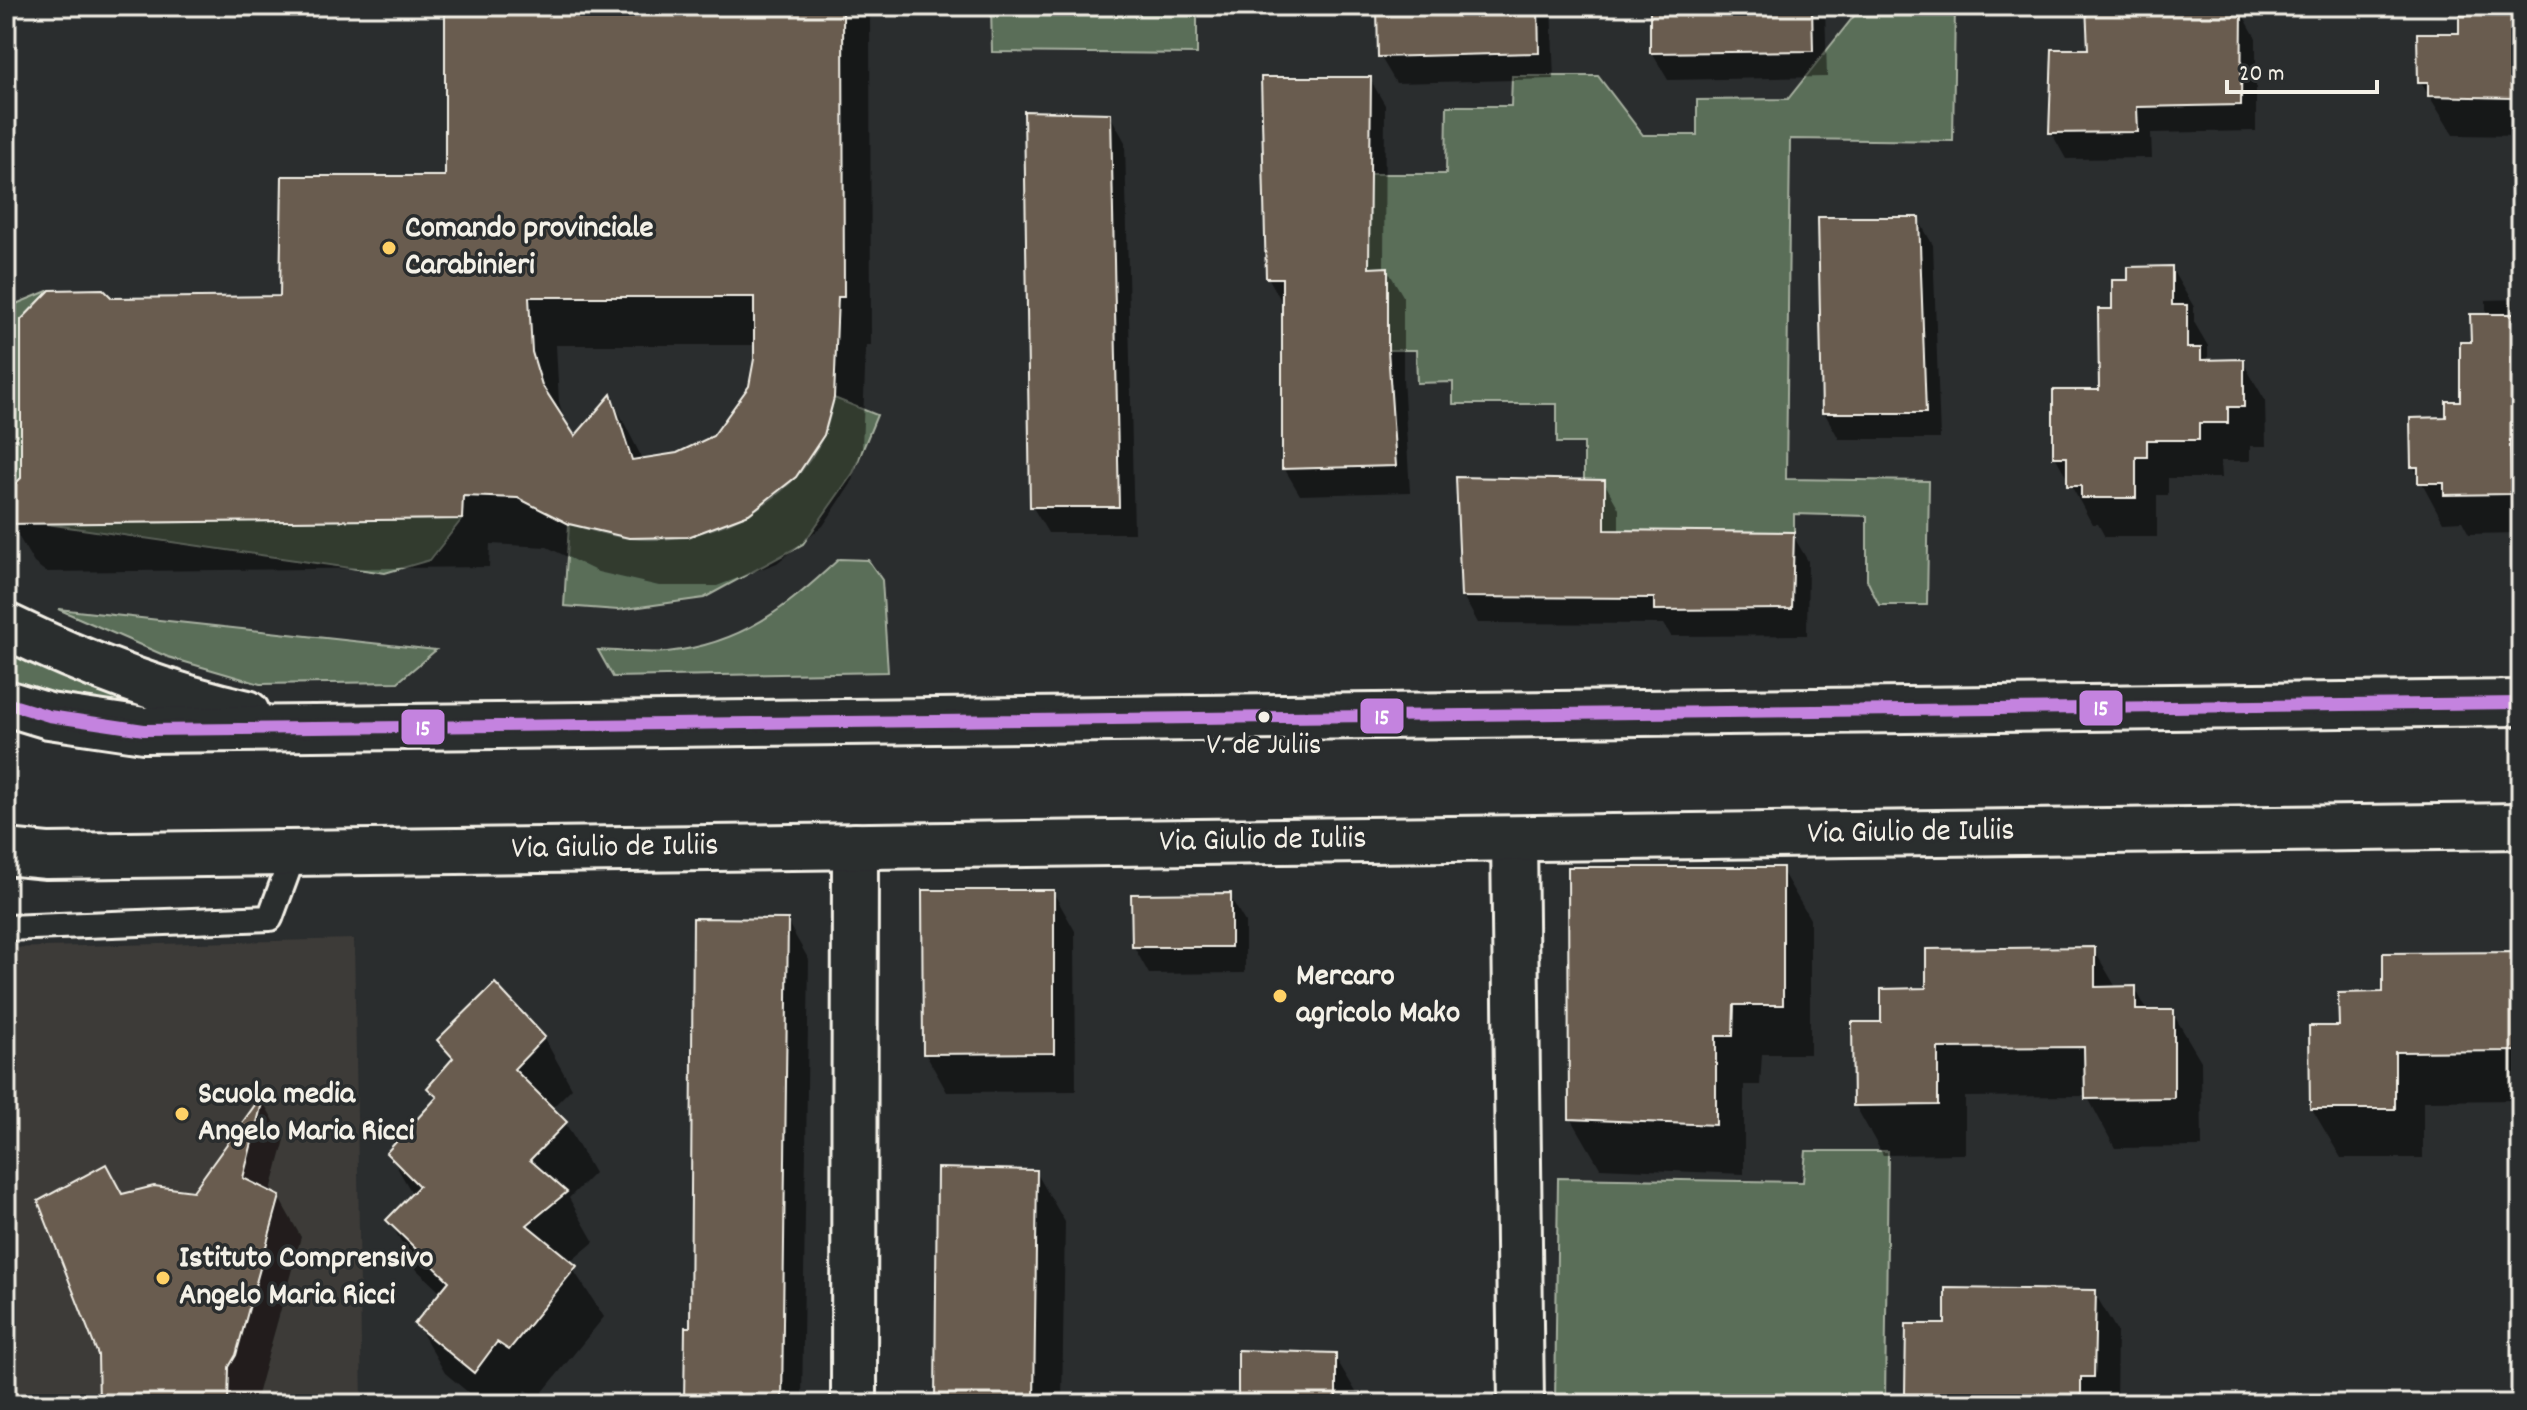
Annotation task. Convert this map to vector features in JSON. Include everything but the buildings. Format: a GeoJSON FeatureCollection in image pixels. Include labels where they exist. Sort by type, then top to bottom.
{"type":"FeatureCollection","features":[{"type":"Feature","properties":{"kind":"main road"},"geometry":{"type":"LineString","coordinates":[[6,626],[147,687],[308,726]]}},
{"type":"Feature","properties":{"kind":"main road"},"geometry":{"type":"LineString","coordinates":[[6,703],[49,716],[144,730],[2521,703]]}},
{"type":"Feature","properties":{"kind":"main road","name":"Via Giulio de Iuliis"},"geometry":{"type":"LineString","coordinates":[[20,856],[2521,826]]}},
{"type":"Feature","properties":{"kind":"main road"},"geometry":{"type":"LineString","coordinates":[[1514,839],[1521,1404]]}},
{"type":"Feature","properties":{"kind":"main road"},"geometry":{"type":"LineString","coordinates":[[854,1404],[855,846]]}},
{"type":"Feature","properties":{"kind":"lane"},"geometry":{"type":"LineString","coordinates":[[6,928],[270,918],[294,853]]}},
{"type":"Feature","properties":{"kind":"shaded area","name":"Scuola media Angelo Maria Ricci"},"geometry":{"type":"Polygon","coordinates":[[[354,939],[362,1404],[15,1404],[13,1298],[6,1279],[6,948],[354,939]]]}},
{"type":"Feature","properties":{"kind":"green space"},"geometry":{"type":"Polygon","coordinates":[[[991,6],[1197,6],[1197,54],[992,52],[991,6]]]}},
{"type":"Feature","properties":{"kind":"green space"},"geometry":{"type":"Polygon","coordinates":[[[1862,6],[1955,6],[1953,141],[1790,139],[1786,479],[1929,481],[1927,605],[1879,605],[1867,580],[1867,516],[1794,514],[1794,532],[1605,531],[1605,480],[1584,480],[1584,443],[1557,443],[1557,404],[1453,404],[1453,382],[1417,383],[1416,350],[1388,350],[1388,268],[1369,268],[1369,174],[1446,174],[1447,106],[1511,106],[1512,76],[1598,76],[1643,135],[1697,135],[1697,100],[1788,99],[1862,6]]]}},
{"type":"Feature","properties":{"kind":"green space"},"geometry":{"type":"Polygon","coordinates":[[[50,290],[21,320],[21,478],[6,493],[6,308],[50,290]]]}},
{"type":"Feature","properties":{"kind":"green space"},"geometry":{"type":"Polygon","coordinates":[[[834,398],[877,415],[853,473],[803,544],[704,598],[618,610],[564,606],[569,524],[621,537],[658,539],[687,536],[743,516],[791,482],[810,460],[826,430],[834,398]]]}},
{"type":"Feature","properties":{"kind":"green space"},"geometry":{"type":"Polygon","coordinates":[[[462,519],[430,560],[385,573],[47,524],[462,519]]]}},
{"type":"Feature","properties":{"kind":"green space"},"geometry":{"type":"Polygon","coordinates":[[[839,559],[868,560],[882,580],[888,672],[613,677],[598,650],[667,652],[718,641],[781,608],[839,559]]]}},
{"type":"Feature","properties":{"kind":"green space"},"geometry":{"type":"Polygon","coordinates":[[[58,609],[436,650],[398,682],[260,684],[168,657],[58,609]]]}},
{"type":"Feature","properties":{"kind":"green space"},"geometry":{"type":"Polygon","coordinates":[[[6,652],[182,716],[6,688],[6,652]]]}},
{"type":"Feature","properties":{"kind":"green space"},"geometry":{"type":"Polygon","coordinates":[[[1806,1151],[1888,1151],[1885,1404],[1555,1404],[1558,1178],[1803,1182],[1806,1151]]]}},
{"type":"Feature","properties":{"kind":"transit line","name":"15"},"geometry":{"type":"LineString","coordinates":[[6,703],[49,716],[144,730],[2521,703]]}},
{"type":"Feature","properties":{"kind":"place","name":"Comando provinciale Carabinieri"},"geometry":{"type":"Point","coordinates":[389,248]}},
{"type":"Feature","properties":{"kind":"place","name":"V. de Juliis"},"geometry":{"type":"Point","coordinates":[1264,717]}},
{"type":"Feature","properties":{"kind":"place","name":"Mercaro agricolo Mako"},"geometry":{"type":"Point","coordinates":[1280,996]}},
{"type":"Feature","properties":{"kind":"place","name":"Scuola media Angelo Maria Ricci"},"geometry":{"type":"Point","coordinates":[182,1114]}},
{"type":"Feature","properties":{"kind":"place","name":"Istituto Comprensivo Angelo Maria Ricci"},"geometry":{"type":"Point","coordinates":[163,1278]}}]}
